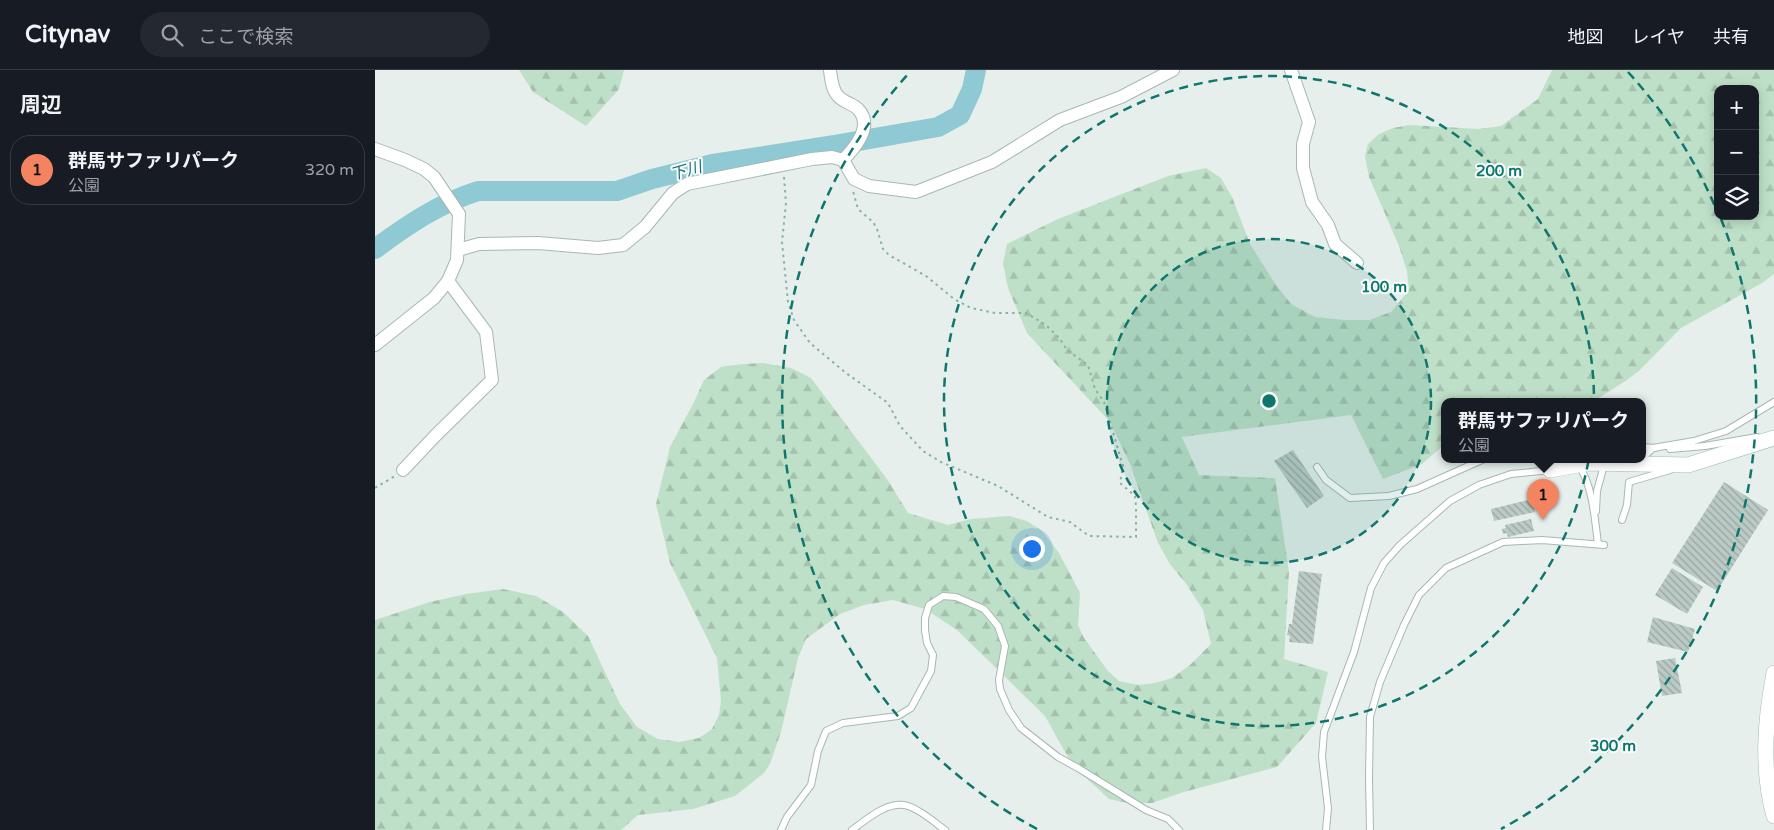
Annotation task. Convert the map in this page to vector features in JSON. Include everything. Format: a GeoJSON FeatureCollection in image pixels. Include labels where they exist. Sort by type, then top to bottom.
{"type":"FeatureCollection","features":[{"type":"Feature","properties":{"kind":"street"},"geometry":{"type":"LineString","coordinates":[[830,70],[837,96],[858,109],[863,118],[864,130],[853,149],[843,160]]}},
{"type":"Feature","properties":{"kind":"street"},"geometry":{"type":"LineString","coordinates":[[458,250],[479,244],[538,242],[598,248],[623,245],[645,228],[673,193],[687,184],[780,165],[832,157],[843,160],[854,179],[869,186],[916,192],[992,162],[1060,120],[1121,97],[1173,70]]}},
{"type":"Feature","properties":{"kind":"street"},"geometry":{"type":"LineString","coordinates":[[1291,70],[1309,122],[1303,144],[1303,168],[1313,202],[1328,225],[1335,244],[1357,263]]}},
{"type":"Feature","properties":{"kind":"street"},"geometry":{"type":"LineString","coordinates":[[375,149],[423,169],[433,177],[459,214],[457,260],[448,281],[434,298],[375,345]]}},
{"type":"Feature","properties":{"kind":"street"},"geometry":{"type":"LineString","coordinates":[[403,470],[492,380],[486,332],[448,281]]}},
{"type":"Feature","properties":{"kind":"street"},"geometry":{"type":"LineString","coordinates":[[1646,461],[1688,465],[1774,437]]}},
{"type":"Feature","properties":{"kind":"street"},"geometry":{"type":"LineString","coordinates":[[1550,470],[1589,463]]}},
{"type":"Feature","properties":{"kind":"street"},"geometry":{"type":"LineString","coordinates":[[1774,673],[1769,698],[1765,754],[1774,816]]}},
{"type":"Feature","properties":{"kind":"lane"},"geometry":{"type":"LineString","coordinates":[[1646,454],[1653,448],[1694,441],[1726,431],[1774,402]]}},
{"type":"Feature","properties":{"kind":"lane"},"geometry":{"type":"LineString","coordinates":[[1646,447],[1671,449],[1705,446],[1744,438],[1774,437]]}},
{"type":"Feature","properties":{"kind":"lane"},"geometry":{"type":"LineString","coordinates":[[1317,466],[1326,480],[1350,498],[1389,496],[1417,489],[1475,463]]}},
{"type":"Feature","properties":{"kind":"lane"},"geometry":{"type":"LineString","coordinates":[[1596,522],[1597,491],[1606,463]]}},
{"type":"Feature","properties":{"kind":"lane"},"geometry":{"type":"LineString","coordinates":[[1622,520],[1627,505],[1629,482],[1638,463]]}},
{"type":"Feature","properties":{"kind":"lane"},"geometry":{"type":"LineString","coordinates":[[1371,830],[1369,778],[1370,717],[1380,682],[1419,595],[1446,568],[1503,542],[1542,540],[1601,545],[1586,475],[1579,465]]}},
{"type":"Feature","properties":{"kind":"lane"},"geometry":{"type":"LineString","coordinates":[[1629,482],[1688,465]]}},
{"type":"Feature","properties":{"kind":"lane"},"geometry":{"type":"LineString","coordinates":[[1326,830],[1328,808],[1322,757],[1324,732],[1353,652],[1371,588],[1384,563],[1400,545],[1450,501],[1479,485],[1511,474],[1550,470]]}},
{"type":"Feature","properties":{"kind":"lane"},"geometry":{"type":"LineString","coordinates":[[781,830],[787,817],[811,785],[818,751],[826,731],[843,723],[898,716],[911,708],[931,671],[933,655],[927,643],[925,618],[929,605],[943,596],[956,597],[984,609],[997,626],[1005,646],[1000,674],[1000,689],[1009,710],[1021,728],[1059,758],[1145,810],[1168,819],[1179,830]]}},
{"type":"Feature","properties":{"kind":"lane"},"geometry":{"type":"LineString","coordinates":[[852,830],[889,806],[907,806],[945,830]]}},
{"type":"Feature","properties":{"kind":"path"},"geometry":{"type":"LineString","coordinates":[[780,165],[787,203],[782,242],[788,302],[794,320],[810,343],[846,374],[888,403],[900,426],[923,451],[941,462],[998,486],[1048,517],[1070,522],[1089,536],[1136,537],[1137,506],[1135,496],[1120,483],[1119,480],[1123,466],[1104,402],[1095,389],[1088,365],[1067,350],[1061,339],[1046,325],[1026,313],[995,313],[971,308],[954,299],[926,276],[889,256],[883,249],[873,222],[858,209],[852,185],[854,179]]}},
{"type":"Feature","properties":{"kind":"path"},"geometry":{"type":"LineString","coordinates":[[375,488],[403,470]]}},
{"type":"Feature","properties":{"kind":"green space"},"geometry":{"type":"Polygon","coordinates":[[[519,70],[624,70],[619,89],[586,126],[533,92],[519,70]]]}},
{"type":"Feature","properties":{"kind":"green space"},"geometry":{"type":"Polygon","coordinates":[[[1552,70],[1774,70],[1774,274],[1762,283],[1681,328],[1640,370],[1599,398],[1441,398],[1441,448],[1422,464],[1383,479],[1351,415],[1182,437],[1199,475],[1275,478],[1289,572],[1284,659],[1328,672],[1316,723],[1277,767],[1184,792],[1152,803],[1128,803],[1109,799],[1073,766],[1045,716],[957,630],[925,609],[893,600],[864,605],[840,614],[806,639],[798,658],[781,732],[770,764],[764,773],[735,796],[693,809],[638,815],[621,830],[375,830],[375,620],[430,602],[466,594],[503,589],[536,596],[563,612],[588,636],[620,704],[637,727],[658,739],[679,742],[699,738],[712,729],[719,715],[721,701],[717,658],[670,563],[656,504],[670,447],[704,380],[721,367],[763,363],[791,368],[811,378],[887,479],[908,513],[948,525],[971,519],[1009,516],[1027,521],[1041,530],[1059,553],[1080,593],[1078,625],[1084,638],[1108,671],[1119,681],[1138,685],[1172,678],[1190,665],[1211,644],[1203,610],[1187,585],[1170,564],[1158,543],[1130,464],[1110,422],[1027,333],[1008,288],[1003,263],[1007,244],[1058,219],[1168,176],[1206,168],[1221,178],[1232,197],[1250,244],[1276,285],[1291,304],[1315,317],[1369,320],[1391,312],[1409,290],[1407,271],[1399,246],[1369,177],[1365,156],[1368,144],[1379,134],[1393,128],[1409,125],[1479,129],[1501,126],[1538,99],[1552,70]]]}},
{"type":"Feature","properties":{"kind":"building"},"geometry":{"type":"Polygon","coordinates":[[[1293,450],[1324,496],[1307,508],[1274,461],[1293,450]]]}},
{"type":"Feature","properties":{"kind":"building"},"geometry":{"type":"Polygon","coordinates":[[[1724,482],[1768,510],[1717,591],[1672,563],[1724,482]]]}},
{"type":"Feature","properties":{"kind":"building"},"geometry":{"type":"Polygon","coordinates":[[[1532,499],[1535,512],[1494,521],[1491,509],[1532,499]]]}},
{"type":"Feature","properties":{"kind":"building"},"geometry":{"type":"Polygon","coordinates":[[[1531,519],[1534,531],[1508,537],[1507,533],[1503,534],[1502,529],[1506,528],[1505,525],[1531,519]]]}},
{"type":"Feature","properties":{"kind":"building"},"geometry":{"type":"Polygon","coordinates":[[[1672,568],[1703,587],[1687,614],[1655,595],[1672,568]]]}},
{"type":"Feature","properties":{"kind":"building"},"geometry":{"type":"Polygon","coordinates":[[[1299,571],[1322,574],[1313,644],[1289,642],[1290,636],[1287,635],[1289,624],[1292,624],[1299,571]]]}},
{"type":"Feature","properties":{"kind":"building"},"geometry":{"type":"Polygon","coordinates":[[[1653,617],[1695,629],[1688,652],[1647,642],[1653,617]]]}},
{"type":"Feature","properties":{"kind":"building"},"geometry":{"type":"Polygon","coordinates":[[[1675,658],[1682,693],[1662,696],[1656,661],[1675,658]]]}},
{"type":"Feature","properties":{"kind":"waterway","name":"下川"},"geometry":{"type":"LineString","coordinates":[[375,249],[424,216],[450,202],[478,191],[617,191],[652,179],[713,164],[938,127],[960,115],[972,89],[976,70]]}},
{"type":"Feature","properties":{"kind":"place","name":"群馬サファリパーク"},"geometry":{"type":"Point","coordinates":[1543,520]}}]}
